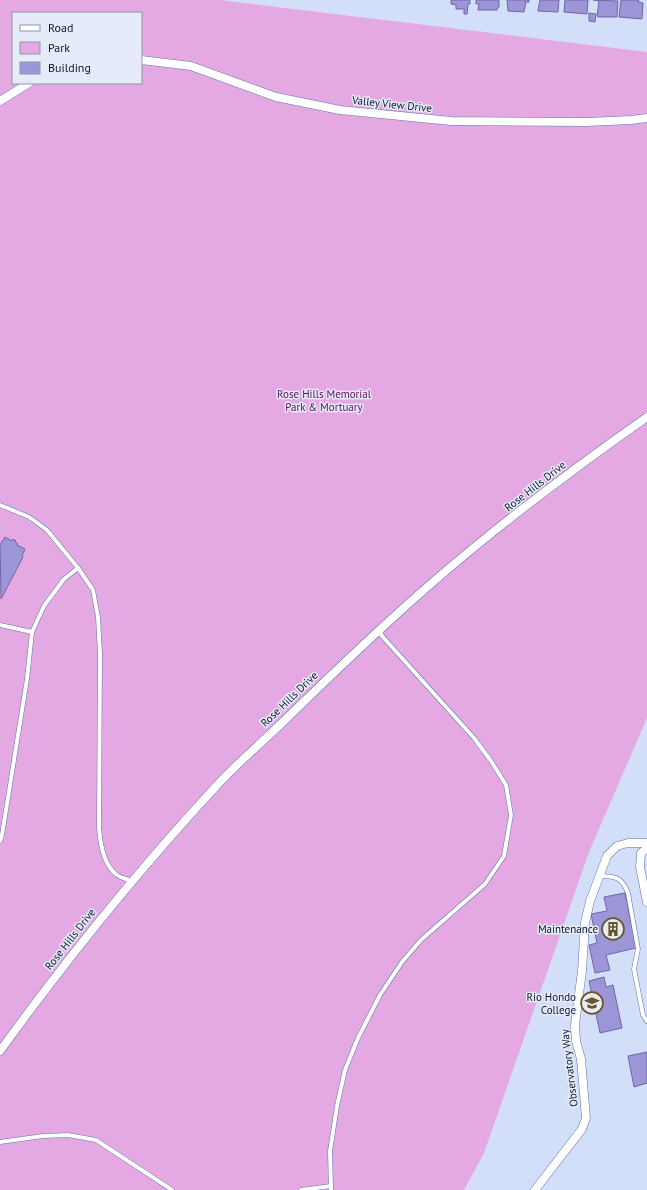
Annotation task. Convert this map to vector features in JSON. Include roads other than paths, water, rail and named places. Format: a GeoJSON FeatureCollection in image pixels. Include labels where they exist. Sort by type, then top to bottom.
{"type":"FeatureCollection","features":[{"type":"Feature","properties":{"kind":"street","name":"Valley View Drive"},"geometry":{"type":"LineString","coordinates":[[142,60],[191,66],[276,97],[340,110],[458,121],[586,122],[647,118]]}},
{"type":"Feature","properties":{"kind":"street"},"geometry":{"type":"LineString","coordinates":[[0,101],[27,84]]}},
{"type":"Feature","properties":{"kind":"street","name":"Rose Hills Drive"},"geometry":{"type":"LineString","coordinates":[[0,1051],[35,1002],[99,920],[132,881],[237,765],[329,676],[444,572],[542,493],[647,417]]}},
{"type":"Feature","properties":{"kind":"street","name":"Observatory Way"},"geometry":{"type":"LineString","coordinates":[[535,1190],[582,1129],[586,1118],[582,1059],[576,1041],[575,1025],[582,972],[585,923],[590,901],[607,856],[617,846],[628,843],[647,843]]}},
{"type":"Feature","properties":{"kind":"street"},"geometry":{"type":"LineString","coordinates":[[647,848],[641,853],[640,868],[647,902]]}},
{"type":"Feature","properties":{"kind":"lane"},"geometry":{"type":"LineString","coordinates":[[0,506],[29,517],[47,530],[78,568],[93,590],[98,617],[100,654],[100,843],[108,864],[117,875],[132,881]]}},
{"type":"Feature","properties":{"kind":"lane"},"geometry":{"type":"LineString","coordinates":[[0,841],[27,679],[32,632],[44,606],[64,579],[78,568]]}},
{"type":"Feature","properties":{"kind":"lane"},"geometry":{"type":"LineString","coordinates":[[0,625],[32,632]]}},
{"type":"Feature","properties":{"kind":"lane"},"geometry":{"type":"LineString","coordinates":[[301,1190],[331,1188],[330,1151],[337,1106],[346,1070],[358,1038],[380,995],[402,962],[421,940],[485,884],[504,856],[511,815],[506,785],[491,761],[474,738],[382,636],[379,630]]}},
{"type":"Feature","properties":{"kind":"lane"},"geometry":{"type":"LineString","coordinates":[[599,876],[613,876],[620,880],[628,893],[638,949],[634,969],[643,1015],[647,1021]]}},
{"type":"Feature","properties":{"kind":"lane"},"geometry":{"type":"LineString","coordinates":[[0,1142],[43,1136],[68,1135],[96,1140],[172,1190]]}},
{"type":"Feature","properties":{"kind":"place","name":"Maintenance"},"geometry":{"type":"Point","coordinates":[613,929]}},
{"type":"Feature","properties":{"kind":"place","name":"Rio Hondo College"},"geometry":{"type":"Point","coordinates":[592,1003]}},
{"type":"Feature","properties":{"kind":"park label","name":"Rose Hills Memorial Park & Mortuary"},"geometry":{"type":"Point","coordinates":[324,400]}}]}
